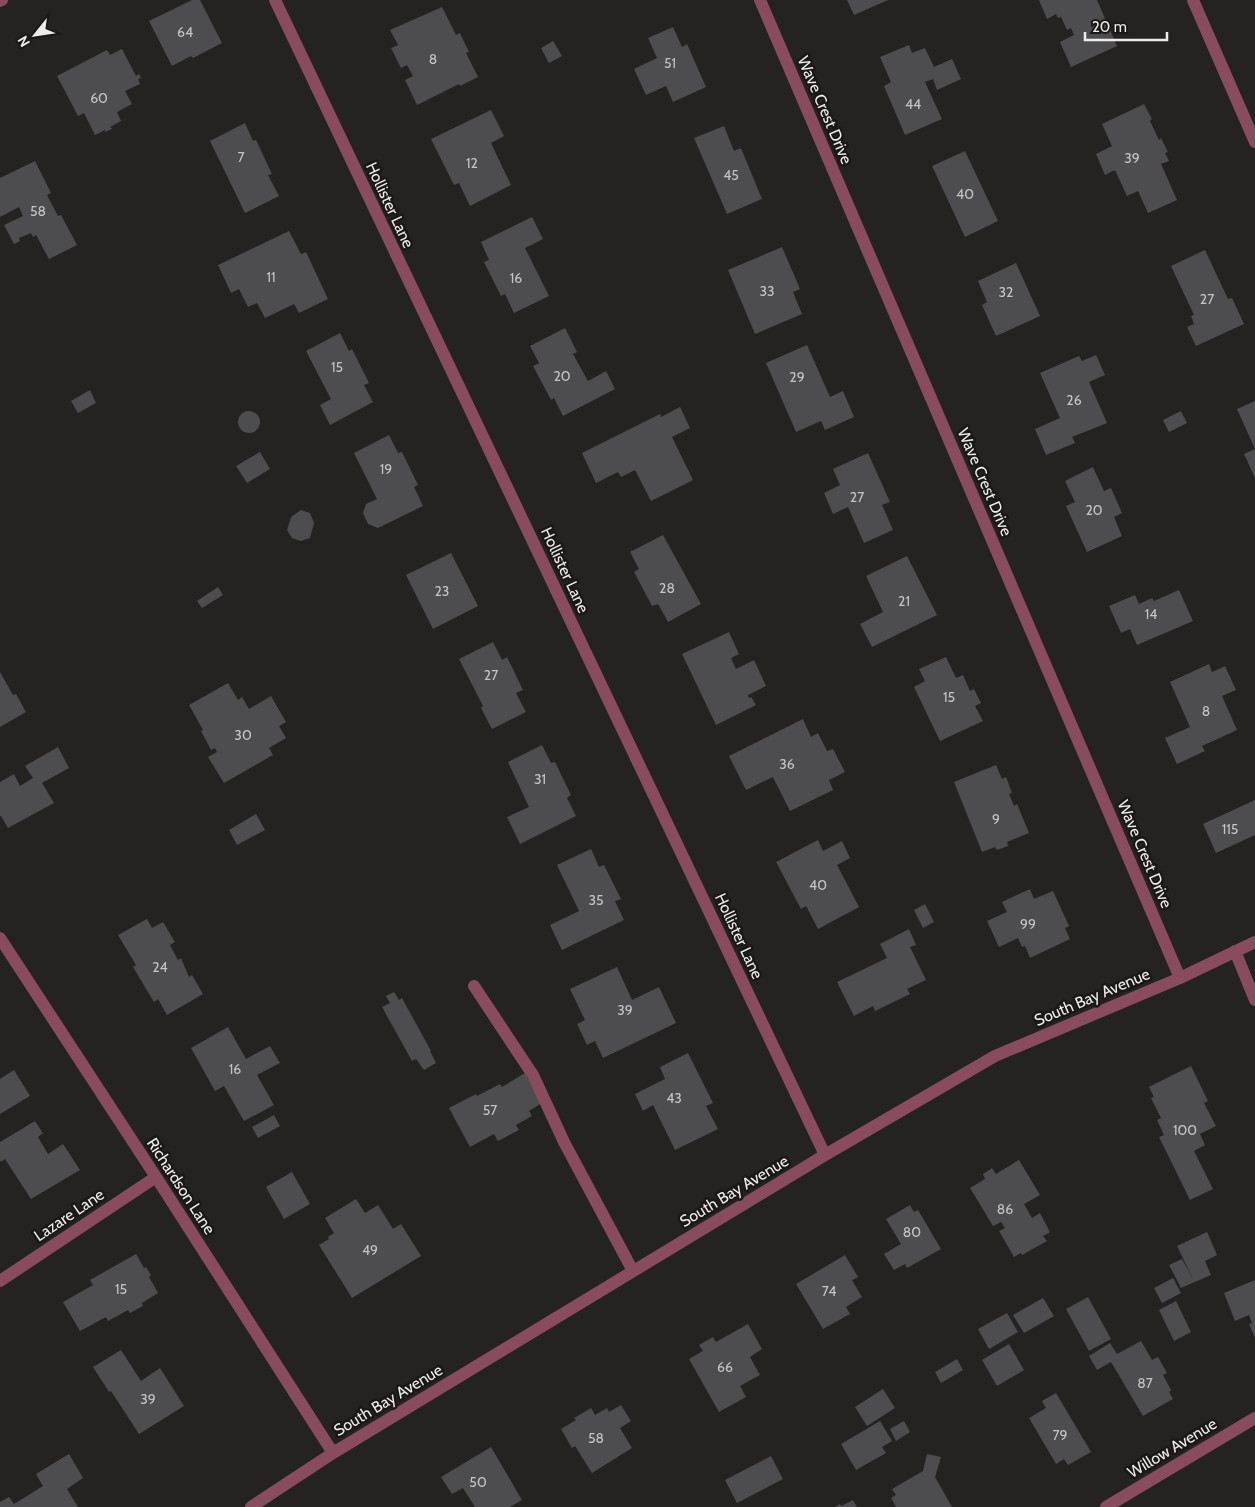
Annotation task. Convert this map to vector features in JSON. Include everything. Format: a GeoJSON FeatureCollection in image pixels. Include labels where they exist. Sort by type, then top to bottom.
{"type":"FeatureCollection","features":[{"type":"Feature","properties":{"kind":"street","name":"Hollister Lane"},"geometry":{"type":"LineString","coordinates":[[275,0],[825,1154]]}},
{"type":"Feature","properties":{"kind":"street","name":"Wave Crest Drive"},"geometry":{"type":"LineString","coordinates":[[760,0],[1180,978]]}},
{"type":"Feature","properties":{"kind":"street"},"geometry":{"type":"LineString","coordinates":[[1193,0],[1255,142]]}},
{"type":"Feature","properties":{"kind":"street","name":"Richardson Lane"},"geometry":{"type":"LineString","coordinates":[[0,938],[156,1176],[332,1453]]}},
{"type":"Feature","properties":{"kind":"street","name":"South Bay Avenue"},"geometry":{"type":"LineString","coordinates":[[251,1507],[332,1453],[825,1154],[995,1056],[1180,978],[1255,942]]}},
{"type":"Feature","properties":{"kind":"street"},"geometry":{"type":"LineString","coordinates":[[1235,951],[1255,1000]]}},
{"type":"Feature","properties":{"kind":"street"},"geometry":{"type":"LineString","coordinates":[[474,986],[533,1075],[564,1142],[633,1271]]}},
{"type":"Feature","properties":{"kind":"street","name":"Lazare Lane"},"geometry":{"type":"LineString","coordinates":[[0,1281],[156,1176]]}},
{"type":"Feature","properties":{"kind":"street","name":"Willow Avenue"},"geometry":{"type":"LineString","coordinates":[[1106,1507],[1255,1418]]}},
{"type":"Feature","properties":{"kind":"building"},"geometry":{"type":"Polygon","coordinates":[[[192,0],[200,0],[222,43],[193,58],[191,56],[172,66],[149,21],[192,0]]]}},
{"type":"Feature","properties":{"kind":"building"},"geometry":{"type":"Polygon","coordinates":[[[847,0],[888,0],[854,15],[847,0]]]}},
{"type":"Feature","properties":{"kind":"building"},"geometry":{"type":"Polygon","coordinates":[[[1039,0],[1097,0],[1117,46],[1071,67],[1060,42],[1074,35],[1071,28],[1067,30],[1061,17],[1058,18],[1056,14],[1047,19],[1039,0]]]}},
{"type":"Feature","properties":{"kind":"building"},"geometry":{"type":"Polygon","coordinates":[[[442,7],[456,35],[460,33],[469,52],[466,53],[478,77],[460,86],[459,84],[417,105],[405,80],[413,76],[407,65],[401,68],[391,48],[398,45],[390,30],[442,7]]]}},
{"type":"Feature","properties":{"kind":"building"},"geometry":{"type":"Polygon","coordinates":[[[673,27],[682,47],[687,44],[706,87],[673,102],[666,86],[646,95],[634,69],[657,58],[648,38],[673,27]]]}},
{"type":"Feature","properties":{"kind":"building"},"geometry":{"type":"Polygon","coordinates":[[[553,41],[562,56],[549,63],[541,48],[553,41]]]}},
{"type":"Feature","properties":{"kind":"building"},"geometry":{"type":"Polygon","coordinates":[[[909,45],[912,53],[925,48],[934,67],[952,59],[961,79],[937,90],[933,79],[925,82],[942,119],[905,135],[884,86],[891,82],[880,57],[909,45]]]}},
{"type":"Feature","properties":{"kind":"building"},"geometry":{"type":"Polygon","coordinates":[[[122,49],[136,76],[139,74],[141,78],[138,79],[140,84],[125,91],[132,104],[117,112],[121,121],[110,127],[112,129],[95,135],[84,113],[78,116],[57,76],[107,50],[110,55],[122,49]]]}},
{"type":"Feature","properties":{"kind":"building"},"geometry":{"type":"Polygon","coordinates":[[[1144,104],[1152,119],[1150,121],[1159,140],[1161,138],[1168,152],[1165,153],[1169,161],[1161,164],[1177,200],[1148,213],[1138,191],[1127,196],[1115,170],[1105,175],[1096,154],[1112,146],[1102,124],[1144,104]]]}},
{"type":"Feature","properties":{"kind":"building"},"geometry":{"type":"Polygon","coordinates":[[[491,110],[504,136],[491,143],[511,185],[470,206],[459,183],[454,185],[431,139],[491,110]]]}},
{"type":"Feature","properties":{"kind":"building"},"geometry":{"type":"Polygon","coordinates":[[[245,123],[253,141],[256,140],[272,174],[268,175],[279,196],[245,213],[210,141],[245,123]]]}},
{"type":"Feature","properties":{"kind":"building"},"geometry":{"type":"Polygon","coordinates":[[[724,126],[734,151],[741,148],[762,199],[727,214],[694,138],[724,126]]]}},
{"type":"Feature","properties":{"kind":"building"},"geometry":{"type":"Polygon","coordinates":[[[965,151],[998,221],[965,237],[932,166],[965,151]]]}},
{"type":"Feature","properties":{"kind":"building"},"geometry":{"type":"Polygon","coordinates":[[[35,161],[51,193],[47,195],[58,216],[61,215],[77,245],[49,259],[36,235],[33,237],[31,233],[19,238],[20,241],[14,244],[4,225],[23,216],[19,207],[0,217],[0,178],[35,161]]]}},
{"type":"Feature","properties":{"kind":"building"},"geometry":{"type":"Polygon","coordinates":[[[532,217],[543,239],[525,248],[549,296],[514,313],[505,294],[501,296],[484,262],[489,260],[481,242],[532,217]]]}},
{"type":"Feature","properties":{"kind":"building"},"geometry":{"type":"Polygon","coordinates":[[[289,231],[301,254],[306,252],[328,299],[299,313],[294,304],[265,318],[257,303],[248,307],[239,289],[231,293],[218,265],[289,231]]]}},
{"type":"Feature","properties":{"kind":"building"},"geometry":{"type":"Polygon","coordinates":[[[782,247],[800,289],[793,292],[802,314],[755,334],[728,270],[782,247]]]}},
{"type":"Feature","properties":{"kind":"building"},"geometry":{"type":"Polygon","coordinates":[[[1205,250],[1228,299],[1232,298],[1244,324],[1196,346],[1187,327],[1194,324],[1191,316],[1194,315],[1171,266],[1205,250]]]}},
{"type":"Feature","properties":{"kind":"building"},"geometry":{"type":"Polygon","coordinates":[[[1016,263],[1040,316],[996,336],[982,305],[987,302],[978,281],[1016,263]]]}},
{"type":"Feature","properties":{"kind":"building"},"geometry":{"type":"Polygon","coordinates":[[[565,328],[577,352],[573,354],[588,381],[606,371],[615,389],[563,416],[554,398],[551,400],[533,366],[539,363],[530,346],[565,328]]]}},
{"type":"Feature","properties":{"kind":"building"},"geometry":{"type":"Polygon","coordinates":[[[340,333],[349,351],[352,349],[369,383],[364,385],[373,402],[330,425],[320,405],[331,399],[306,351],[340,333]]]}},
{"type":"Feature","properties":{"kind":"building"},"geometry":{"type":"Polygon","coordinates":[[[807,345],[830,397],[843,391],[854,417],[825,430],[821,421],[796,432],[766,363],[807,345]]]}},
{"type":"Feature","properties":{"kind":"building"},"geometry":{"type":"Polygon","coordinates":[[[1096,355],[1105,375],[1089,382],[1107,423],[1072,437],[1075,443],[1046,455],[1035,429],[1060,418],[1040,373],[1079,356],[1082,361],[1096,355]]]}},
{"type":"Feature","properties":{"kind":"building"},"geometry":{"type":"Polygon","coordinates":[[[90,390],[96,403],[78,413],[71,401],[90,390]]]}},
{"type":"Feature","properties":{"kind":"building"},"geometry":{"type":"Polygon","coordinates":[[[1255,401],[1255,449],[1237,409],[1255,401]]]}},
{"type":"Feature","properties":{"kind":"building"},"geometry":{"type":"Polygon","coordinates":[[[680,407],[690,428],[672,437],[693,480],[651,501],[635,470],[621,477],[618,472],[596,483],[582,453],[660,414],[661,417],[680,407]]]}},
{"type":"Feature","properties":{"kind":"building"},"geometry":{"type":"Polygon","coordinates":[[[249,411],[257,414],[260,422],[257,430],[249,433],[241,430],[238,422],[241,414],[249,411]]]}},
{"type":"Feature","properties":{"kind":"building"},"geometry":{"type":"Polygon","coordinates":[[[1181,411],[1187,423],[1169,432],[1163,420],[1181,411]]]}},
{"type":"Feature","properties":{"kind":"building"},"geometry":{"type":"Polygon","coordinates":[[[389,435],[398,453],[402,452],[418,485],[414,487],[423,506],[378,528],[368,524],[363,513],[366,504],[377,499],[354,453],[389,435]]]}},
{"type":"Feature","properties":{"kind":"building"},"geometry":{"type":"Polygon","coordinates":[[[1255,449],[1255,478],[1244,454],[1255,449]]]}},
{"type":"Feature","properties":{"kind":"building"},"geometry":{"type":"Polygon","coordinates":[[[260,452],[270,469],[247,483],[236,466],[260,452]]]}},
{"type":"Feature","properties":{"kind":"building"},"geometry":{"type":"Polygon","coordinates":[[[868,453],[890,502],[882,505],[893,530],[864,543],[848,507],[833,514],[824,493],[840,485],[833,469],[868,453]]]}},
{"type":"Feature","properties":{"kind":"building"},"geometry":{"type":"Polygon","coordinates":[[[1093,467],[1104,491],[1111,488],[1122,513],[1114,517],[1122,536],[1087,552],[1066,506],[1075,502],[1065,481],[1093,467]]]}},
{"type":"Feature","properties":{"kind":"building"},"geometry":{"type":"Polygon","coordinates":[[[301,510],[310,513],[314,523],[310,538],[301,541],[292,538],[287,530],[291,517],[301,510]]]}},
{"type":"Feature","properties":{"kind":"building"},"geometry":{"type":"Polygon","coordinates":[[[663,535],[701,604],[668,622],[658,604],[652,606],[634,572],[639,569],[630,552],[663,535]]]}},
{"type":"Feature","properties":{"kind":"building"},"geometry":{"type":"Polygon","coordinates":[[[451,553],[478,606],[433,629],[406,575],[451,553]]]}},
{"type":"Feature","properties":{"kind":"building"},"geometry":{"type":"Polygon","coordinates":[[[907,556],[937,615],[872,647],[860,624],[883,612],[866,576],[907,556]]]}},
{"type":"Feature","properties":{"kind":"building"},"geometry":{"type":"Polygon","coordinates":[[[218,587],[223,595],[202,608],[197,601],[218,587]]]}},
{"type":"Feature","properties":{"kind":"building"},"geometry":{"type":"Polygon","coordinates":[[[1179,590],[1193,621],[1137,645],[1130,629],[1121,633],[1109,606],[1135,595],[1139,604],[1152,598],[1154,601],[1179,590]]]}},
{"type":"Feature","properties":{"kind":"building"},"geometry":{"type":"Polygon","coordinates":[[[729,632],[739,654],[731,658],[736,669],[754,660],[766,686],[748,695],[756,705],[716,725],[682,654],[729,632]]]}},
{"type":"Feature","properties":{"kind":"building"},"geometry":{"type":"Polygon","coordinates":[[[493,642],[502,660],[507,657],[523,690],[516,693],[526,712],[492,729],[481,708],[483,706],[459,659],[493,642]]]}},
{"type":"Feature","properties":{"kind":"building"},"geometry":{"type":"Polygon","coordinates":[[[946,657],[956,678],[963,675],[970,691],[974,689],[981,703],[975,706],[983,721],[940,741],[914,687],[925,681],[919,669],[946,657]]]}},
{"type":"Feature","properties":{"kind":"building"},"geometry":{"type":"Polygon","coordinates":[[[1209,664],[1212,672],[1225,666],[1236,690],[1222,696],[1237,730],[1202,746],[1205,751],[1177,764],[1165,738],[1190,727],[1170,682],[1209,664]]]}},
{"type":"Feature","properties":{"kind":"building"},"geometry":{"type":"Polygon","coordinates":[[[0,672],[13,695],[16,694],[26,712],[0,727],[0,672]]]}},
{"type":"Feature","properties":{"kind":"building"},"geometry":{"type":"Polygon","coordinates":[[[228,683],[238,700],[242,697],[249,709],[271,696],[286,722],[279,726],[286,738],[269,748],[273,755],[224,783],[208,757],[217,752],[215,748],[211,750],[201,731],[203,730],[189,705],[228,683]]]}},
{"type":"Feature","properties":{"kind":"building"},"geometry":{"type":"Polygon","coordinates":[[[803,719],[811,737],[818,733],[827,751],[833,749],[845,772],[829,780],[833,790],[790,811],[773,777],[746,790],[729,756],[803,719]]]}},
{"type":"Feature","properties":{"kind":"building"},"geometry":{"type":"Polygon","coordinates":[[[542,745],[551,763],[555,762],[571,795],[567,798],[576,816],[520,844],[507,817],[529,807],[508,762],[542,745]]]}},
{"type":"Feature","properties":{"kind":"building"},"geometry":{"type":"Polygon","coordinates":[[[58,747],[69,768],[42,783],[54,803],[8,828],[0,816],[0,782],[14,774],[20,786],[33,778],[25,766],[58,747]]]}},
{"type":"Feature","properties":{"kind":"building"},"geometry":{"type":"Polygon","coordinates":[[[996,765],[1002,779],[1006,777],[1012,793],[1009,794],[1014,806],[1017,804],[1029,833],[1007,842],[1008,846],[997,850],[995,847],[982,852],[954,782],[996,765]]]}},
{"type":"Feature","properties":{"kind":"building"},"geometry":{"type":"Polygon","coordinates":[[[1255,800],[1255,835],[1216,853],[1203,824],[1255,800]]]}},
{"type":"Feature","properties":{"kind":"building"},"geometry":{"type":"Polygon","coordinates":[[[256,814],[265,830],[237,845],[229,830],[256,814]]]}},
{"type":"Feature","properties":{"kind":"building"},"geometry":{"type":"Polygon","coordinates":[[[818,840],[823,851],[842,841],[850,858],[837,865],[859,907],[818,929],[806,906],[801,909],[776,862],[818,840]]]}},
{"type":"Feature","properties":{"kind":"building"},"geometry":{"type":"Polygon","coordinates":[[[591,849],[599,867],[604,865],[621,899],[615,901],[624,920],[562,950],[550,925],[579,911],[557,865],[591,849]]]}},
{"type":"Feature","properties":{"kind":"building"},"geometry":{"type":"Polygon","coordinates":[[[1030,889],[1034,899],[1053,891],[1069,926],[1065,928],[1070,939],[1030,958],[1025,946],[1022,947],[1018,938],[999,947],[987,921],[1007,912],[1002,902],[1030,889]]]}},
{"type":"Feature","properties":{"kind":"building"},"geometry":{"type":"Polygon","coordinates":[[[925,904],[934,922],[923,928],[914,910],[925,904]]]}},
{"type":"Feature","properties":{"kind":"building"},"geometry":{"type":"Polygon","coordinates":[[[147,919],[152,928],[163,922],[175,942],[170,945],[178,960],[181,958],[189,977],[192,975],[203,994],[167,1015],[158,999],[154,1002],[133,967],[136,965],[118,935],[147,919]]]}},
{"type":"Feature","properties":{"kind":"building"},"geometry":{"type":"Polygon","coordinates":[[[909,929],[916,945],[910,947],[926,980],[907,989],[910,994],[875,1011],[873,1006],[854,1016],[837,982],[887,958],[880,944],[909,929]]]}},
{"type":"Feature","properties":{"kind":"building"},"geometry":{"type":"Polygon","coordinates":[[[617,967],[632,1000],[659,987],[676,1023],[603,1058],[595,1041],[587,1045],[577,1024],[585,1020],[570,989],[617,967]]]}},
{"type":"Feature","properties":{"kind":"building"},"geometry":{"type":"Polygon","coordinates":[[[394,992],[399,1000],[402,998],[436,1063],[424,1070],[416,1059],[412,1061],[382,1007],[390,1003],[386,996],[394,992]]]}},
{"type":"Feature","properties":{"kind":"building"},"geometry":{"type":"Polygon","coordinates":[[[228,1027],[246,1059],[270,1046],[280,1063],[257,1075],[274,1105],[244,1121],[224,1086],[215,1091],[191,1048],[228,1027]]]}},
{"type":"Feature","properties":{"kind":"building"},"geometry":{"type":"Polygon","coordinates":[[[688,1053],[713,1103],[706,1106],[718,1129],[675,1150],[653,1105],[643,1111],[635,1094],[665,1079],[660,1067],[688,1053]]]}},
{"type":"Feature","properties":{"kind":"building"},"geometry":{"type":"Polygon","coordinates":[[[1191,1066],[1208,1101],[1204,1103],[1216,1126],[1200,1134],[1205,1145],[1194,1151],[1213,1189],[1190,1200],[1159,1137],[1164,1135],[1157,1120],[1161,1118],[1151,1098],[1154,1097],[1149,1087],[1191,1066]]]}},
{"type":"Feature","properties":{"kind":"building"},"geometry":{"type":"Polygon","coordinates":[[[14,1070],[30,1096],[0,1114],[0,1079],[14,1070]]]}},
{"type":"Feature","properties":{"kind":"building"},"geometry":{"type":"Polygon","coordinates":[[[525,1073],[542,1103],[529,1111],[532,1116],[516,1125],[519,1130],[498,1141],[494,1134],[470,1147],[449,1108],[500,1084],[502,1087],[525,1073]]]}},
{"type":"Feature","properties":{"kind":"building"},"geometry":{"type":"Polygon","coordinates":[[[274,1115],[280,1126],[258,1138],[252,1127],[274,1115]]]}},
{"type":"Feature","properties":{"kind":"building"},"geometry":{"type":"Polygon","coordinates":[[[35,1121],[43,1133],[38,1137],[48,1154],[63,1144],[80,1170],[31,1199],[5,1159],[1,1162],[0,1142],[35,1121]]]}},
{"type":"Feature","properties":{"kind":"building"},"geometry":{"type":"Polygon","coordinates":[[[1019,1160],[1040,1195],[1024,1204],[1032,1218],[1040,1213],[1050,1232],[1043,1236],[1047,1241],[1022,1255],[1021,1253],[1014,1257],[999,1231],[1005,1228],[1001,1222],[993,1226],[970,1188],[985,1179],[983,1174],[992,1168],[996,1174],[1019,1160]]]}},
{"type":"Feature","properties":{"kind":"building"},"geometry":{"type":"Polygon","coordinates":[[[292,1172],[310,1204],[284,1219],[266,1187],[292,1172]]]}},
{"type":"Feature","properties":{"kind":"building"},"geometry":{"type":"Polygon","coordinates":[[[356,1199],[365,1213],[378,1205],[393,1229],[401,1224],[421,1256],[352,1298],[319,1245],[329,1239],[328,1237],[334,1233],[325,1218],[356,1199]]]}},
{"type":"Feature","properties":{"kind":"building"},"geometry":{"type":"Polygon","coordinates":[[[910,1205],[914,1212],[918,1210],[941,1249],[907,1268],[905,1264],[894,1270],[884,1254],[901,1244],[886,1219],[910,1205]]]}},
{"type":"Feature","properties":{"kind":"building"},"geometry":{"type":"Polygon","coordinates":[[[1207,1232],[1217,1255],[1205,1261],[1211,1275],[1181,1288],[1169,1265],[1182,1259],[1193,1279],[1177,1246],[1207,1232]]]}},
{"type":"Feature","properties":{"kind":"building"},"geometry":{"type":"Polygon","coordinates":[[[136,1254],[144,1268],[146,1267],[151,1275],[149,1277],[158,1293],[142,1303],[143,1306],[130,1313],[128,1310],[108,1321],[106,1317],[80,1331],[63,1302],[93,1285],[90,1280],[136,1254]]]}},
{"type":"Feature","properties":{"kind":"building"},"geometry":{"type":"Polygon","coordinates":[[[845,1255],[858,1277],[852,1280],[862,1297],[846,1307],[850,1314],[823,1329],[796,1284],[845,1255]]]}},
{"type":"Feature","properties":{"kind":"building"},"geometry":{"type":"Polygon","coordinates":[[[1173,1278],[1181,1293],[1162,1303],[1154,1288],[1173,1278]]]}},
{"type":"Feature","properties":{"kind":"building"},"geometry":{"type":"Polygon","coordinates":[[[1255,1280],[1255,1338],[1249,1324],[1252,1323],[1249,1315],[1235,1321],[1224,1293],[1255,1280]]]}},
{"type":"Feature","properties":{"kind":"building"},"geometry":{"type":"Polygon","coordinates":[[[1088,1297],[1111,1339],[1089,1351],[1066,1309],[1088,1297]]]}},
{"type":"Feature","properties":{"kind":"building"},"geometry":{"type":"Polygon","coordinates":[[[1043,1298],[1054,1316],[1024,1333],[1013,1315],[1043,1298]]]}},
{"type":"Feature","properties":{"kind":"building"},"geometry":{"type":"Polygon","coordinates":[[[1176,1301],[1191,1332],[1174,1341],[1159,1310],[1176,1301]]]}},
{"type":"Feature","properties":{"kind":"building"},"geometry":{"type":"Polygon","coordinates":[[[1007,1313],[1018,1332],[989,1349],[978,1329],[1007,1313]]]}},
{"type":"Feature","properties":{"kind":"building"},"geometry":{"type":"Polygon","coordinates":[[[748,1324],[762,1349],[750,1357],[760,1375],[740,1386],[746,1397],[719,1412],[689,1359],[703,1351],[699,1345],[713,1337],[716,1342],[748,1324]]]}},
{"type":"Feature","properties":{"kind":"building"},"geometry":{"type":"Polygon","coordinates":[[[1141,1341],[1152,1360],[1158,1357],[1167,1373],[1163,1375],[1171,1390],[1169,1392],[1173,1399],[1143,1416],[1111,1362],[1097,1370],[1089,1356],[1110,1343],[1117,1354],[1141,1341]]]}},
{"type":"Feature","properties":{"kind":"building"},"geometry":{"type":"Polygon","coordinates":[[[1009,1344],[1024,1370],[997,1386],[982,1360],[1009,1344]]]}},
{"type":"Feature","properties":{"kind":"building"},"geometry":{"type":"Polygon","coordinates":[[[121,1350],[141,1381],[160,1368],[184,1406],[139,1434],[93,1367],[121,1350]]]}},
{"type":"Feature","properties":{"kind":"building"},"geometry":{"type":"Polygon","coordinates":[[[957,1359],[963,1370],[941,1383],[935,1372],[957,1359]]]}},
{"type":"Feature","properties":{"kind":"building"},"geometry":{"type":"Polygon","coordinates":[[[883,1389],[895,1408],[867,1426],[855,1407],[883,1389]]]}},
{"type":"Feature","properties":{"kind":"building"},"geometry":{"type":"Polygon","coordinates":[[[1056,1393],[1091,1452],[1068,1465],[1064,1459],[1056,1464],[1029,1418],[1046,1408],[1042,1401],[1056,1393]]]}},
{"type":"Feature","properties":{"kind":"building"},"geometry":{"type":"Polygon","coordinates":[[[621,1405],[631,1421],[620,1428],[632,1448],[592,1473],[575,1446],[572,1448],[561,1429],[576,1420],[574,1418],[591,1408],[595,1415],[607,1408],[609,1412],[621,1405]]]}},
{"type":"Feature","properties":{"kind":"building"},"geometry":{"type":"Polygon","coordinates":[[[880,1421],[892,1441],[882,1447],[886,1453],[856,1470],[841,1444],[880,1421]]]}},
{"type":"Feature","properties":{"kind":"building"},"geometry":{"type":"Polygon","coordinates":[[[904,1421],[910,1432],[896,1441],[890,1429],[904,1421]]]}},
{"type":"Feature","properties":{"kind":"building"},"geometry":{"type":"Polygon","coordinates":[[[491,1447],[522,1500],[510,1507],[475,1507],[463,1488],[452,1494],[441,1477],[491,1447]]]}},
{"type":"Feature","properties":{"kind":"building"},"geometry":{"type":"Polygon","coordinates":[[[69,1454],[83,1478],[67,1489],[78,1507],[0,1507],[0,1502],[9,1497],[14,1504],[43,1486],[36,1474],[69,1454]]]}},
{"type":"Feature","properties":{"kind":"building"},"geometry":{"type":"Polygon","coordinates":[[[927,1454],[941,1457],[935,1477],[952,1507],[896,1507],[891,1498],[896,1495],[892,1489],[923,1471],[927,1454]]]}},
{"type":"Feature","properties":{"kind":"building"},"geometry":{"type":"Polygon","coordinates":[[[771,1456],[783,1479],[737,1503],[725,1480],[771,1456]]]}},
{"type":"Feature","properties":{"kind":"building"},"geometry":{"type":"Polygon","coordinates":[[[853,1500],[857,1507],[835,1507],[840,1504],[841,1506],[853,1500]]]}}]}
